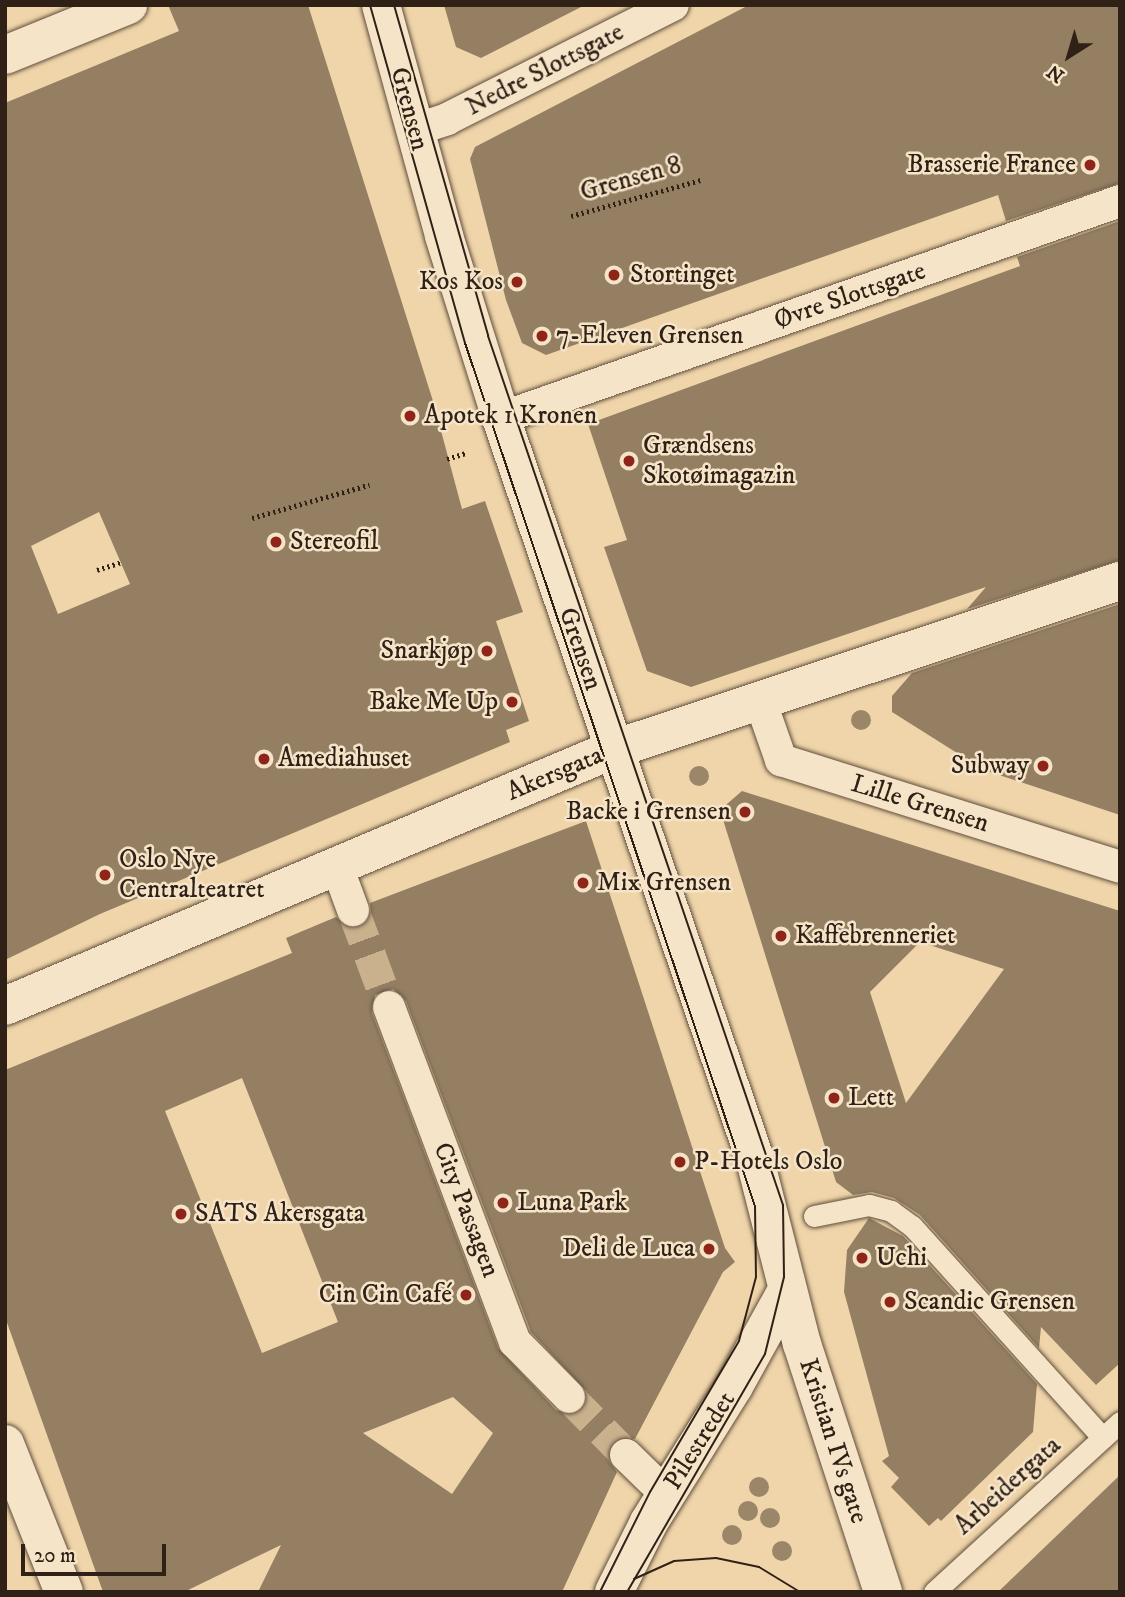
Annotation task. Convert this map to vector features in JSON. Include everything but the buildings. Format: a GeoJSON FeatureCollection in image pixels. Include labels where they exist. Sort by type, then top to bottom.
{"type":"FeatureCollection","features":[{"type":"Feature","properties":{"kind":"street"},"geometry":{"type":"LineString","coordinates":[[5,55],[128,5]]}},
{"type":"Feature","properties":{"kind":"street","name":"Grensen"},"geometry":{"type":"LineString","coordinates":[[381,5],[414,130],[501,418],[754,1156],[787,1290]]}},
{"type":"Feature","properties":{"kind":"street","name":"Nedre Slottsgate"},"geometry":{"type":"LineString","coordinates":[[414,130],[447,119],[673,5]]}},
{"type":"Feature","properties":{"kind":"street","name":"Øvre Slottsgate"},"geometry":{"type":"LineString","coordinates":[[501,418],[1120,201]]}},
{"type":"Feature","properties":{"kind":"street","name":"Akersgata"},"geometry":{"type":"LineString","coordinates":[[5,1006],[338,869],[614,749],[1120,581]]}},
{"type":"Feature","properties":{"kind":"street","name":"Lille Grensen"},"geometry":{"type":"LineString","coordinates":[[760,700],[781,760],[1120,867]]}},
{"type":"Feature","properties":{"kind":"street"},"geometry":{"type":"LineString","coordinates":[[338,869],[353,910]]}},
{"type":"Feature","properties":{"kind":"street","name":"City Passagen"},"geometry":{"type":"LineString","coordinates":[[389,1007],[515,1342],[569,1397]]}},
{"type":"Feature","properties":{"kind":"street","name":"Pilestredet"},"geometry":{"type":"LineString","coordinates":[[614,1592],[666,1494],[734,1386],[787,1290]]}},
{"type":"Feature","properties":{"kind":"street","name":"Kristian IVs gate"},"geometry":{"type":"LineString","coordinates":[[787,1290],[883,1592]]}},
{"type":"Feature","properties":{"kind":"street"},"geometry":{"type":"LineString","coordinates":[[5,1444],[64,1592]]}},
{"type":"Feature","properties":{"kind":"street"},"geometry":{"type":"LineString","coordinates":[[626,1455],[666,1494]]}},
{"type":"Feature","properties":{"kind":"lane"},"geometry":{"type":"LineString","coordinates":[[814,1216],[869,1205],[891,1211],[912,1226],[1103,1438]]}},
{"type":"Feature","properties":{"kind":"lane","name":"Arbeidergata"},"geometry":{"type":"LineString","coordinates":[[934,1592],[1120,1422]]}},
{"type":"Feature","properties":{"kind":"path","name":"Grensen 8"},"geometry":{"type":"LineString","coordinates":[[571,216],[701,180]]}},
{"type":"Feature","properties":{"kind":"path"},"geometry":{"type":"LineString","coordinates":[[447,459],[477,449]]}},
{"type":"Feature","properties":{"kind":"path"},"geometry":{"type":"LineString","coordinates":[[252,518],[369,485]]}},
{"type":"Feature","properties":{"kind":"path"},"geometry":{"type":"LineString","coordinates":[[97,570],[121,562]]}},
{"type":"Feature","properties":{"kind":"tunnel"},"geometry":{"type":"LineString","coordinates":[[353,910],[389,1007]]}},
{"type":"Feature","properties":{"kind":"tunnel"},"geometry":{"type":"LineString","coordinates":[[569,1397],[626,1455]]}},
{"type":"Feature","properties":{"kind":"tram line"},"geometry":{"type":"LineString","coordinates":[[370,5],[465,343],[755,1206],[756,1277],[739,1341],[650,1492],[600,1592]]}},
{"type":"Feature","properties":{"kind":"tram line"},"geometry":{"type":"LineString","coordinates":[[394,5],[488,336],[783,1205],[784,1277],[765,1354],[627,1592]]}},
{"type":"Feature","properties":{"kind":"tram line"},"geometry":{"type":"LineString","coordinates":[[634,1579],[674,1561],[716,1558],[759,1567],[800,1592]]}},
{"type":"Feature","properties":{"kind":"place","name":"Brasserie France"},"geometry":{"type":"Point","coordinates":[1090,165]}},
{"type":"Feature","properties":{"kind":"place","name":"Stortinget"},"geometry":{"type":"Point","coordinates":[614,275]}},
{"type":"Feature","properties":{"kind":"place","name":"Kos Kos"},"geometry":{"type":"Point","coordinates":[517,282]}},
{"type":"Feature","properties":{"kind":"place","name":"7-Eleven Grensen"},"geometry":{"type":"Point","coordinates":[542,336]}},
{"type":"Feature","properties":{"kind":"place","name":"Apotek 1 Kronen"},"geometry":{"type":"Point","coordinates":[410,416]}},
{"type":"Feature","properties":{"kind":"place","name":"Grændsens Skotøimagazin"},"geometry":{"type":"Point","coordinates":[629,461]}},
{"type":"Feature","properties":{"kind":"place","name":"Stereofil"},"geometry":{"type":"Point","coordinates":[276,542]}},
{"type":"Feature","properties":{"kind":"place","name":"Snarkjøp"},"geometry":{"type":"Point","coordinates":[487,651]}},
{"type":"Feature","properties":{"kind":"place","name":"Bake Me Up"},"geometry":{"type":"Point","coordinates":[512,702]}},
{"type":"Feature","properties":{"kind":"place","name":"Amediahuset"},"geometry":{"type":"Point","coordinates":[264,759]}},
{"type":"Feature","properties":{"kind":"place","name":"Subway"},"geometry":{"type":"Point","coordinates":[1043,766]}},
{"type":"Feature","properties":{"kind":"place","name":"Backe i Grensen"},"geometry":{"type":"Point","coordinates":[745,812]}},
{"type":"Feature","properties":{"kind":"place","name":"Oslo Nye Centralteatret"},"geometry":{"type":"Point","coordinates":[105,875]}},
{"type":"Feature","properties":{"kind":"place","name":"Mix Grensen"},"geometry":{"type":"Point","coordinates":[583,883]}},
{"type":"Feature","properties":{"kind":"place","name":"Kaffebrenneriet"},"geometry":{"type":"Point","coordinates":[781,936]}},
{"type":"Feature","properties":{"kind":"place","name":"Lett"},"geometry":{"type":"Point","coordinates":[834,1098]}},
{"type":"Feature","properties":{"kind":"place","name":"P-Hotels Oslo"},"geometry":{"type":"Point","coordinates":[680,1162]}},
{"type":"Feature","properties":{"kind":"place","name":"Luna Park"},"geometry":{"type":"Point","coordinates":[503,1203]}},
{"type":"Feature","properties":{"kind":"place","name":"SATS Akersgata"},"geometry":{"type":"Point","coordinates":[181,1214]}},
{"type":"Feature","properties":{"kind":"place","name":"Deli de Luca"},"geometry":{"type":"Point","coordinates":[709,1249]}},
{"type":"Feature","properties":{"kind":"place","name":"Uchi"},"geometry":{"type":"Point","coordinates":[862,1258]}},
{"type":"Feature","properties":{"kind":"place","name":"Cin Cin Café"},"geometry":{"type":"Point","coordinates":[466,1295]}},
{"type":"Feature","properties":{"kind":"place","name":"Scandic Grensen"},"geometry":{"type":"Point","coordinates":[890,1302]}}]}
